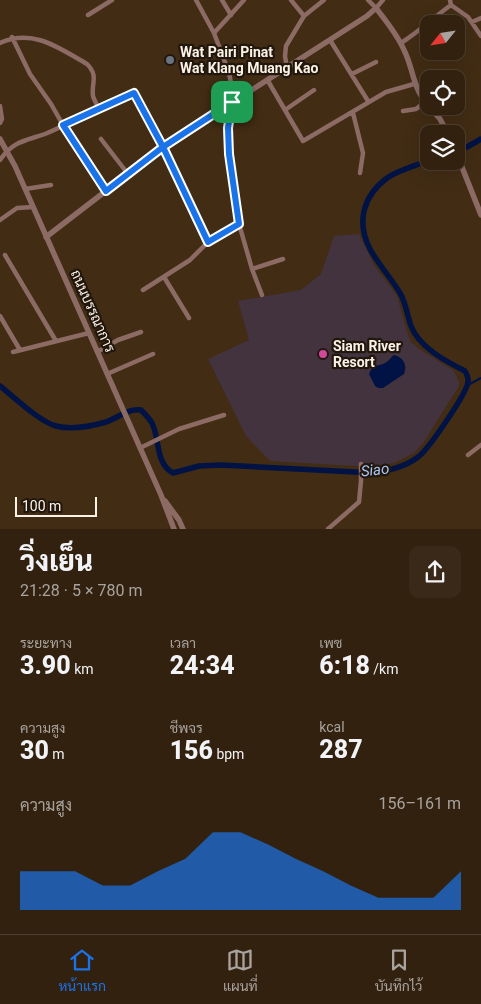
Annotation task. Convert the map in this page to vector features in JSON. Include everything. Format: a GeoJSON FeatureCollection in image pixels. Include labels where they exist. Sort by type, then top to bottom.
{"type":"FeatureCollection","features":[{"type":"Feature","properties":{"kind":"street"},"geometry":{"type":"LineString","coordinates":[[88,15],[112,0]]}},
{"type":"Feature","properties":{"kind":"street"},"geometry":{"type":"LineString","coordinates":[[196,0],[214,33],[229,73],[233,93],[228,128],[229,154],[239,224],[252,269],[262,295]]}},
{"type":"Feature","properties":{"kind":"street"},"geometry":{"type":"LineString","coordinates":[[222,0],[231,15]]}},
{"type":"Feature","properties":{"kind":"street"},"geometry":{"type":"LineString","coordinates":[[214,33],[244,0]]}},
{"type":"Feature","properties":{"kind":"street"},"geometry":{"type":"LineString","coordinates":[[291,0],[304,16]]}},
{"type":"Feature","properties":{"kind":"street"},"geometry":{"type":"LineString","coordinates":[[287,68],[286,46],[304,16],[324,0]]}},
{"type":"Feature","properties":{"kind":"street"},"geometry":{"type":"LineString","coordinates":[[368,0],[401,43],[408,60],[414,84],[420,95]]}},
{"type":"Feature","properties":{"kind":"street"},"geometry":{"type":"LineString","coordinates":[[46,237],[163,147],[367,16],[383,0]]}},
{"type":"Feature","properties":{"kind":"street"},"geometry":{"type":"LineString","coordinates":[[401,43],[414,35],[451,3],[468,16],[481,36]]}},
{"type":"Feature","properties":{"kind":"street"},"geometry":{"type":"LineString","coordinates":[[472,22],[481,18]]}},
{"type":"Feature","properties":{"kind":"street"},"geometry":{"type":"LineString","coordinates":[[0,43],[12,37],[22,36],[44,41],[87,64],[91,67],[95,78],[93,95],[98,108]]}},
{"type":"Feature","properties":{"kind":"street"},"geometry":{"type":"LineString","coordinates":[[12,37],[30,74],[106,191]]}},
{"type":"Feature","properties":{"kind":"street"},"geometry":{"type":"LineString","coordinates":[[330,40],[368,101]]}},
{"type":"Feature","properties":{"kind":"street"},"geometry":{"type":"LineString","coordinates":[[352,74],[376,62]]}},
{"type":"Feature","properties":{"kind":"street"},"geometry":{"type":"LineString","coordinates":[[268,80],[303,141],[352,113],[368,101],[386,92],[414,84]]}},
{"type":"Feature","properties":{"kind":"street"},"geometry":{"type":"LineString","coordinates":[[285,110],[314,90]]}},
{"type":"Feature","properties":{"kind":"street"},"geometry":{"type":"LineString","coordinates":[[0,160],[7,150],[20,142],[46,133],[134,93],[163,147],[208,242]]}},
{"type":"Feature","properties":{"kind":"street"},"geometry":{"type":"LineString","coordinates":[[0,106],[2,119],[0,123]]}},
{"type":"Feature","properties":{"kind":"street"},"geometry":{"type":"LineString","coordinates":[[403,111],[420,108]]}},
{"type":"Feature","properties":{"kind":"street"},"geometry":{"type":"LineString","coordinates":[[352,113],[363,153],[360,173]]}},
{"type":"Feature","properties":{"kind":"street","name":"ถนนบรรณาการ"},"geometry":{"type":"LineString","coordinates":[[0,139],[25,189],[161,495],[174,529]]}},
{"type":"Feature","properties":{"kind":"street"},"geometry":{"type":"LineString","coordinates":[[101,140],[128,174]]}},
{"type":"Feature","properties":{"kind":"street"},"geometry":{"type":"LineString","coordinates":[[464,170],[481,215]]}},
{"type":"Feature","properties":{"kind":"street"},"geometry":{"type":"LineString","coordinates":[[25,189],[51,185]]}},
{"type":"Feature","properties":{"kind":"street"},"geometry":{"type":"LineString","coordinates":[[0,220],[16,208],[32,207]]}},
{"type":"Feature","properties":{"kind":"street"},"geometry":{"type":"LineString","coordinates":[[144,290],[190,260],[208,242],[239,224]]}},
{"type":"Feature","properties":{"kind":"street"},"geometry":{"type":"LineString","coordinates":[[5,255],[56,341]]}},
{"type":"Feature","properties":{"kind":"street"},"geometry":{"type":"LineString","coordinates":[[252,269],[283,259]]}},
{"type":"Feature","properties":{"kind":"street"},"geometry":{"type":"LineString","coordinates":[[164,277],[189,318]]}},
{"type":"Feature","properties":{"kind":"street"},"geometry":{"type":"LineString","coordinates":[[0,316],[20,350]]}},
{"type":"Feature","properties":{"kind":"street"},"geometry":{"type":"LineString","coordinates":[[97,352],[118,340],[141,332]]}},
{"type":"Feature","properties":{"kind":"street"},"geometry":{"type":"LineString","coordinates":[[13,352],[89,333]]}},
{"type":"Feature","properties":{"kind":"street"},"geometry":{"type":"LineString","coordinates":[[107,374],[153,354]]}},
{"type":"Feature","properties":{"kind":"street"},"geometry":{"type":"LineString","coordinates":[[140,448],[179,430],[224,415]]}},
{"type":"Feature","properties":{"kind":"street"},"geometry":{"type":"LineString","coordinates":[[468,455],[481,445]]}},
{"type":"Feature","properties":{"kind":"street"},"geometry":{"type":"LineString","coordinates":[[328,529],[359,502],[360,464]]}},
{"type":"Feature","properties":{"kind":"street","name":"ถนนบรรณาการ"},"geometry":{"type":"LineString","coordinates":[[161,495],[179,520],[183,529]]}},
{"type":"Feature","properties":{"kind":"shaded area","name":"Siam River Resort"},"geometry":{"type":"Polygon","coordinates":[[[359,234],[374,265],[397,296],[411,342],[454,371],[459,386],[423,443],[414,453],[394,463],[355,466],[270,461],[246,436],[208,359],[249,340],[238,301],[301,290],[321,274],[334,236],[359,234]]]}},
{"type":"Feature","properties":{"kind":"shaded area"},"geometry":{"type":"Polygon","coordinates":[[[394,355],[404,362],[404,374],[383,388],[378,388],[369,374],[374,367],[386,362],[394,355]]]}},
{"type":"Feature","properties":{"kind":"waterway","name":"Siao"},"geometry":{"type":"LineString","coordinates":[[465,148],[481,139]]}},
{"type":"Feature","properties":{"kind":"waterway","name":"Siao"},"geometry":{"type":"LineString","coordinates":[[0,386],[42,420],[56,426],[75,428],[94,425],[106,422],[132,410],[141,410],[152,423],[163,463],[173,473],[199,466],[221,465],[374,473],[403,466],[418,457],[438,433],[454,409],[468,382],[465,371],[434,353],[415,334],[400,293],[370,249],[363,229],[364,210],[372,193],[387,178],[420,164]]}},
{"type":"Feature","properties":{"kind":"waterway"},"geometry":{"type":"LineString","coordinates":[[468,385],[481,378]]}},
{"type":"Feature","properties":{"kind":"place","name":"Wat Pairi Pinat Wat Klang Muang Kao"},"geometry":{"type":"Point","coordinates":[170,60]}},
{"type":"Feature","properties":{"kind":"place","name":"Siam River Resort"},"geometry":{"type":"Point","coordinates":[323,354]}},
{"type":"Feature","properties":{"kind":"route"},"geometry":{"type":"LineString","coordinates":[[232,102],[163,147],[134,93],[63,125],[106,191],[163,147],[208,242],[239,224],[229,154],[228,128],[232,102]]}}]}
